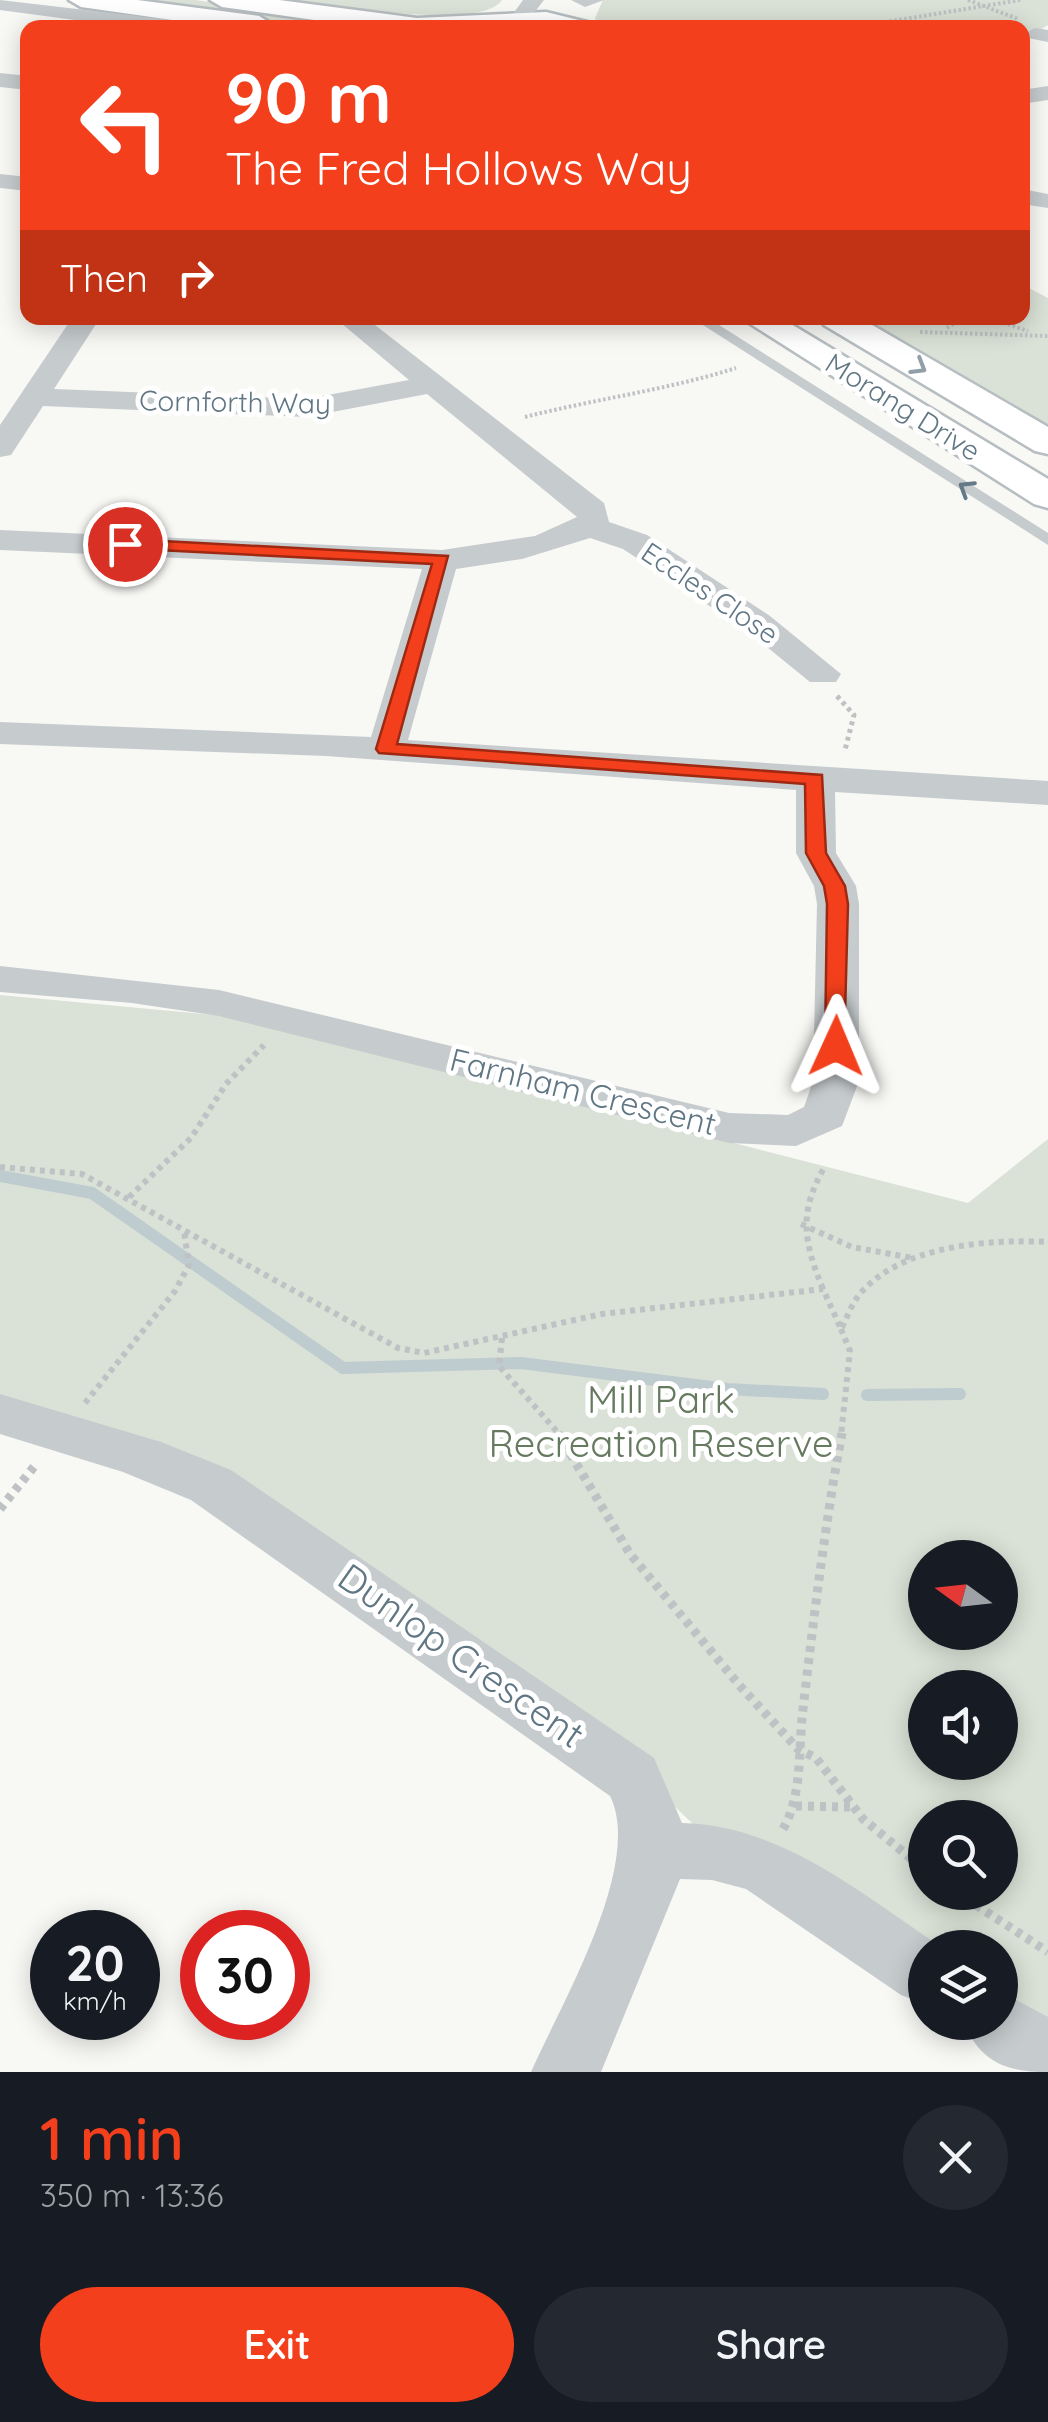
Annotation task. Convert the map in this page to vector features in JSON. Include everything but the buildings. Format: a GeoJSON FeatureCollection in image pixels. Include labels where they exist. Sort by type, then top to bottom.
{"type":"FeatureCollection","features":[{"type":"Feature","properties":{"kind":"main road"},"geometry":{"type":"LineString","coordinates":[[81,0],[227,20]]}},
{"type":"Feature","properties":{"kind":"main road"},"geometry":{"type":"LineString","coordinates":[[223,0],[373,20]]}},
{"type":"Feature","properties":{"kind":"main road"},"geometry":{"type":"LineString","coordinates":[[542,20],[574,16]]}},
{"type":"Feature","properties":{"kind":"main road","name":"Morang Drive"},"geometry":{"type":"LineString","coordinates":[[769,325],[1048,496]]}},
{"type":"Feature","properties":{"kind":"main road","name":"Morang Drive"},"geometry":{"type":"LineString","coordinates":[[848,325],[1048,443]]}},
{"type":"Feature","properties":{"kind":"street"},"geometry":{"type":"LineString","coordinates":[[514,20],[534,0]]}},
{"type":"Feature","properties":{"kind":"street"},"geometry":{"type":"LineString","coordinates":[[550,0],[574,16]]}},
{"type":"Feature","properties":{"kind":"street"},"geometry":{"type":"LineString","coordinates":[[0,4],[125,20]]}},
{"type":"Feature","properties":{"kind":"street"},"geometry":{"type":"LineString","coordinates":[[0,448],[81,325]]}},
{"type":"Feature","properties":{"kind":"street"},"geometry":{"type":"LineString","coordinates":[[5,538],[442,560],[486,555],[589,526],[594,520],[593,510],[359,325]]}},
{"type":"Feature","properties":{"kind":"street","name":"Cornforth Way"},"geometry":{"type":"LineString","coordinates":[[34,396],[306,408],[434,384]]}},
{"type":"Feature","properties":{"kind":"street","name":"Eccles Close"},"geometry":{"type":"LineString","coordinates":[[589,526],[635,542],[758,623],[823,674]]}},
{"type":"Feature","properties":{"kind":"street"},"geometry":{"type":"LineString","coordinates":[[386,749],[442,560]]}},
{"type":"Feature","properties":{"kind":"street"},"geometry":{"type":"LineString","coordinates":[[0,732],[386,749],[1048,793]]}},
{"type":"Feature","properties":{"kind":"street","name":"Farnham Crescent"},"geometry":{"type":"LineString","coordinates":[[0,980],[132,990],[290,1018],[729,1128],[780,1133],[812,1126],[826,1115],[836,1081],[838,904],[834,886],[816,853],[830,780]]}},
{"type":"Feature","properties":{"kind":"street","name":"Dunlop Crescent"},"geometry":{"type":"LineString","coordinates":[[0,1414],[169,1466],[211,1484],[632,1777],[651,1818],[655,1850],[648,1879],[566,2072]]}},
{"type":"Feature","properties":{"kind":"street"},"geometry":{"type":"LineString","coordinates":[[655,1850],[712,1852],[763,1865],[908,1962]]}},
{"type":"Feature","properties":{"kind":"street"},"geometry":{"type":"LineString","coordinates":[[1018,2036],[1048,2057]]}},
{"type":"Feature","properties":{"kind":"lane"},"geometry":{"type":"LineString","coordinates":[[574,16],[599,0]]}},
{"type":"Feature","properties":{"kind":"lane"},"geometry":{"type":"LineString","coordinates":[[709,325],[1048,540]]}},
{"type":"Feature","properties":{"kind":"path"},"geometry":{"type":"LineString","coordinates":[[968,0],[1010,20]]}},
{"type":"Feature","properties":{"kind":"path"},"geometry":{"type":"LineString","coordinates":[[902,20],[1020,0]]}},
{"type":"Feature","properties":{"kind":"path"},"geometry":{"type":"LineString","coordinates":[[944,330],[952,325]]}},
{"type":"Feature","properties":{"kind":"path"},"geometry":{"type":"LineString","coordinates":[[1009,325],[1048,339]]}},
{"type":"Feature","properties":{"kind":"path"},"geometry":{"type":"LineString","coordinates":[[823,674],[854,715],[830,780]]}},
{"type":"Feature","properties":{"kind":"path"},"geometry":{"type":"LineString","coordinates":[[129,1197],[191,1138],[226,1084],[290,1018]]}},
{"type":"Feature","properties":{"kind":"path"},"geometry":{"type":"LineString","coordinates":[[0,1167],[82,1174],[398,1348],[424,1354],[602,1314],[824,1290]]}},
{"type":"Feature","properties":{"kind":"path"},"geometry":{"type":"LineString","coordinates":[[763,1865],[796,1806],[798,1749],[826,1525],[847,1402],[850,1351],[800,1223],[808,1193],[824,1168]]}},
{"type":"Feature","properties":{"kind":"path"},"geometry":{"type":"LineString","coordinates":[[800,1223],[852,1247],[918,1259]]}},
{"type":"Feature","properties":{"kind":"path"},"geometry":{"type":"LineString","coordinates":[[0,1509],[175,1291],[189,1265],[184,1229]]}},
{"type":"Feature","properties":{"kind":"path"},"geometry":{"type":"LineString","coordinates":[[841,1329],[860,1294],[890,1270],[918,1259],[998,1242],[1048,1242]]}},
{"type":"Feature","properties":{"kind":"path"},"geometry":{"type":"LineString","coordinates":[[502,1338],[500,1366],[561,1436],[630,1554],[798,1749],[816,1758],[852,1807],[908,1855]]}},
{"type":"Feature","properties":{"kind":"path"},"geometry":{"type":"LineString","coordinates":[[796,1806],[852,1807]]}},
{"type":"Feature","properties":{"kind":"path"},"geometry":{"type":"LineString","coordinates":[[984,1910],[1048,1952]]}},
{"type":"Feature","properties":{"kind":"green space"},"geometry":{"type":"Polygon","coordinates":[[[125,0],[195,0],[348,20],[264,20],[125,0]]]}},
{"type":"Feature","properties":{"kind":"green space"},"geometry":{"type":"Polygon","coordinates":[[[289,0],[502,0],[488,9],[435,15],[289,0]]]}},
{"type":"Feature","properties":{"kind":"green space"},"geometry":{"type":"Polygon","coordinates":[[[603,0],[1048,0],[1048,25],[1030,36],[1030,20],[595,18],[603,0]]]}},
{"type":"Feature","properties":{"kind":"green space"},"geometry":{"type":"Polygon","coordinates":[[[1030,289],[1048,298],[1048,429],[870,325],[1030,325],[1030,289]]]}},
{"type":"Feature","properties":{"kind":"green space","name":"Mill Park Recreation Reserve"},"geometry":{"type":"Polygon","coordinates":[[[0,995],[246,1018],[968,1203],[1048,1139],[1048,2034],[1018,2013],[1018,1930],[908,1930],[908,1939],[694,1825],[672,1804],[225,1473],[0,1400],[0,995]]]}},
{"type":"Feature","properties":{"kind":"waterway"},"geometry":{"type":"LineString","coordinates":[[0,1176],[92,1193],[343,1368],[521,1363],[727,1389],[823,1394]]}},
{"type":"Feature","properties":{"kind":"waterway"},"geometry":{"type":"LineString","coordinates":[[867,1395],[960,1394]]}},
{"type":"Feature","properties":{"kind":"route"},"geometry":{"type":"LineString","coordinates":[[125,544],[442,560],[386,749],[815,779],[816,853],[834,886],[838,904],[836,1046]]}}]}
